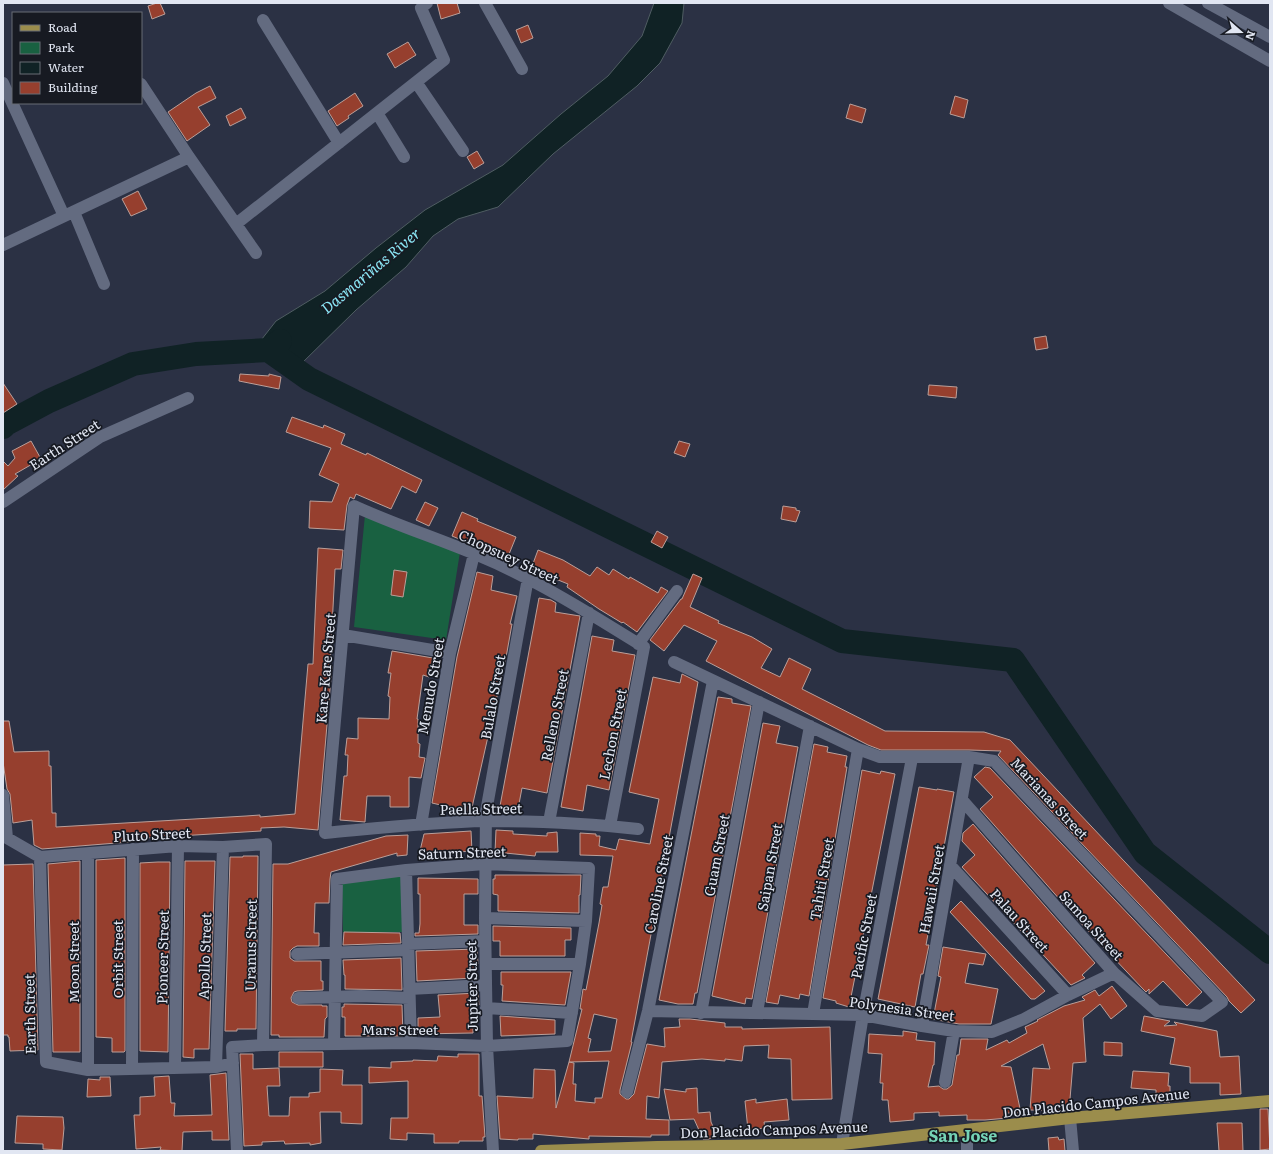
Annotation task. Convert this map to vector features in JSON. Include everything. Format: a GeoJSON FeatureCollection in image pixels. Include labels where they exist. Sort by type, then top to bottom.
{"type":"FeatureCollection","features":[{"type":"Feature","properties":{"kind":"main road","name":"Don Placido Campos Avenue"},"geometry":{"type":"LineString","coordinates":[[541,1151],[842,1144],[967,1131],[1070,1118],[1270,1101]]}},
{"type":"Feature","properties":{"kind":"street"},"geometry":{"type":"LineString","coordinates":[[236,224],[444,60],[421,8],[427,3]]}},
{"type":"Feature","properties":{"kind":"street"},"geometry":{"type":"LineString","coordinates":[[485,3],[522,69]]}},
{"type":"Feature","properties":{"kind":"street"},"geometry":{"type":"LineString","coordinates":[[1169,3],[1270,60]]}},
{"type":"Feature","properties":{"kind":"street"},"geometry":{"type":"LineString","coordinates":[[1208,3],[1270,37]]}},
{"type":"Feature","properties":{"kind":"street"},"geometry":{"type":"LineString","coordinates":[[263,20],[339,142]]}},
{"type":"Feature","properties":{"kind":"street"},"geometry":{"type":"LineString","coordinates":[[416,82],[463,151]]}},
{"type":"Feature","properties":{"kind":"street"},"geometry":{"type":"LineString","coordinates":[[3,83],[12,101]]}},
{"type":"Feature","properties":{"kind":"street"},"geometry":{"type":"LineString","coordinates":[[142,86],[189,157],[256,252]]}},
{"type":"Feature","properties":{"kind":"street"},"geometry":{"type":"LineString","coordinates":[[14,104],[104,284]]}},
{"type":"Feature","properties":{"kind":"street"},"geometry":{"type":"LineString","coordinates":[[377,113],[404,157]]}},
{"type":"Feature","properties":{"kind":"street"},"geometry":{"type":"LineString","coordinates":[[3,245],[189,157]]}},
{"type":"Feature","properties":{"kind":"street","name":"Earth Street"},"geometry":{"type":"LineString","coordinates":[[3,502],[100,436],[188,398]]}},
{"type":"Feature","properties":{"kind":"street","name":"Chopsuey Street"},"geometry":{"type":"LineString","coordinates":[[354,506],[474,554],[528,578],[641,645]]}},
{"type":"Feature","properties":{"kind":"street","name":"Kare-Kare Street"},"geometry":{"type":"LineString","coordinates":[[325,833],[354,506]]}},
{"type":"Feature","properties":{"kind":"street","name":"Menudo Street"},"geometry":{"type":"LineString","coordinates":[[421,825],[450,653],[474,554]]}},
{"type":"Feature","properties":{"kind":"street","name":"Bulalo Street"},"geometry":{"type":"LineString","coordinates":[[486,821],[486,812],[528,578]]}},
{"type":"Feature","properties":{"kind":"street"},"geometry":{"type":"LineString","coordinates":[[641,645],[677,591]]}},
{"type":"Feature","properties":{"kind":"street","name":"Relleno Street"},"geometry":{"type":"LineString","coordinates":[[549,822],[589,613]]}},
{"type":"Feature","properties":{"kind":"street"},"geometry":{"type":"LineString","coordinates":[[343,635],[450,653]]}},
{"type":"Feature","properties":{"kind":"street","name":"Lechon Street"},"geometry":{"type":"LineString","coordinates":[[610,826],[641,645]]}},
{"type":"Feature","properties":{"kind":"street","name":"Marianas Street"},"geometry":{"type":"LineString","coordinates":[[674,662],[858,749],[880,757],[969,757],[994,761],[1222,1002]]}},
{"type":"Feature","properties":{"kind":"street","name":"Caroline Street"},"geometry":{"type":"LineString","coordinates":[[627,1092],[648,1011],[713,681]]}},
{"type":"Feature","properties":{"kind":"street","name":"Guam Street"},"geometry":{"type":"LineString","coordinates":[[701,1013],[759,702]]}},
{"type":"Feature","properties":{"kind":"street","name":"Saipan Street"},"geometry":{"type":"LineString","coordinates":[[757,1012],[810,726]]}},
{"type":"Feature","properties":{"kind":"street","name":"Tahiti Street"},"geometry":{"type":"LineString","coordinates":[[813,1014],[858,749]]}},
{"type":"Feature","properties":{"kind":"street","name":"Hawaii Street"},"geometry":{"type":"LineString","coordinates":[[922,1026],[969,757]]}},
{"type":"Feature","properties":{"kind":"street","name":"Pacific Street"},"geometry":{"type":"LineString","coordinates":[[842,1144],[863,1014],[912,758]]}},
{"type":"Feature","properties":{"kind":"street"},"geometry":{"type":"LineString","coordinates":[[3,795],[5,838],[40,857]]}},
{"type":"Feature","properties":{"kind":"street","name":"Samoa Street"},"geometry":{"type":"LineString","coordinates":[[962,801],[1114,973],[1157,1011],[1202,1016],[1222,1002]]}},
{"type":"Feature","properties":{"kind":"street","name":"Paella Street"},"geometry":{"type":"LineString","coordinates":[[325,833],[486,821],[549,822],[638,829]]}},
{"type":"Feature","properties":{"kind":"street","name":"Jupiter Street"},"geometry":{"type":"LineString","coordinates":[[486,821],[486,1008],[493,1151]]}},
{"type":"Feature","properties":{"kind":"street","name":"Pluto Street"},"geometry":{"type":"LineString","coordinates":[[40,857],[178,846],[223,847],[266,844]]}},
{"type":"Feature","properties":{"kind":"street","name":"Uranus Street"},"geometry":{"type":"LineString","coordinates":[[263,1045],[266,844]]}},
{"type":"Feature","properties":{"kind":"street","name":"Pioneer Street"},"geometry":{"type":"LineString","coordinates":[[175,1068],[178,846]]}},
{"type":"Feature","properties":{"kind":"street","name":"Apollo Street"},"geometry":{"type":"LineString","coordinates":[[216,1067],[223,847]]}},
{"type":"Feature","properties":{"kind":"street","name":"Orbit Street"},"geometry":{"type":"LineString","coordinates":[[132,1069],[133,849]]}},
{"type":"Feature","properties":{"kind":"street","name":"Moon Street"},"geometry":{"type":"LineString","coordinates":[[88,854],[88,1070]]}},
{"type":"Feature","properties":{"kind":"street","name":"Earth Street"},"geometry":{"type":"LineString","coordinates":[[40,857],[46,1062],[88,1070],[216,1067],[233,1063]]}},
{"type":"Feature","properties":{"kind":"street","name":"Saturn Street"},"geometry":{"type":"LineString","coordinates":[[335,952],[337,879],[406,870],[485,864],[589,868],[586,921]]}},
{"type":"Feature","properties":{"kind":"street","name":"Palau Street"},"geometry":{"type":"LineString","coordinates":[[950,865],[1068,995]]}},
{"type":"Feature","properties":{"kind":"street"},"geometry":{"type":"LineString","coordinates":[[406,870],[411,1043]]}},
{"type":"Feature","properties":{"kind":"street"},"geometry":{"type":"LineString","coordinates":[[485,918],[586,921],[572,1013],[486,1008]]}},
{"type":"Feature","properties":{"kind":"street"},"geometry":{"type":"LineString","coordinates":[[297,954],[485,941]]}},
{"type":"Feature","properties":{"kind":"street"},"geometry":{"type":"LineString","coordinates":[[334,1044],[335,952]]}},
{"type":"Feature","properties":{"kind":"street"},"geometry":{"type":"LineString","coordinates":[[486,964],[580,964]]}},
{"type":"Feature","properties":{"kind":"street","name":"Polynesia Street"},"geometry":{"type":"LineString","coordinates":[[648,1011],[701,1013],[757,1012],[863,1014],[954,1031],[992,1032],[1024,1019],[1068,995],[1114,973]]}},
{"type":"Feature","properties":{"kind":"street"},"geometry":{"type":"LineString","coordinates":[[298,998],[409,993],[486,986]]}},
{"type":"Feature","properties":{"kind":"street","name":"Mars Street"},"geometry":{"type":"LineString","coordinates":[[233,1063],[232,1048],[263,1045],[411,1043],[487,1046],[567,1041],[572,1013]]}},
{"type":"Feature","properties":{"kind":"street"},"geometry":{"type":"LineString","coordinates":[[945,1082],[954,1031]]}},
{"type":"Feature","properties":{"kind":"street"},"geometry":{"type":"LineString","coordinates":[[233,1063],[237,1151]]}},
{"type":"Feature","properties":{"kind":"street"},"geometry":{"type":"LineString","coordinates":[[1070,1118],[1073,1151]]}},
{"type":"Feature","properties":{"kind":"street"},"geometry":{"type":"LineString","coordinates":[[967,1131],[967,1151]]}},
{"type":"Feature","properties":{"kind":"green space"},"geometry":{"type":"Polygon","coordinates":[[[365,515],[460,552],[446,640],[354,627],[365,515]]]}},
{"type":"Feature","properties":{"kind":"green space"},"geometry":{"type":"Polygon","coordinates":[[[404,875],[405,932],[343,932],[342,884],[404,875]]]}},
{"type":"Feature","properties":{"kind":"water"},"geometry":{"type":"Polygon","coordinates":[[[654,3],[684,3],[682,23],[660,63],[637,86],[553,154],[498,207],[458,219],[433,236],[406,267],[356,310],[300,365],[258,344],[276,321],[325,291],[376,248],[425,210],[503,165],[561,114],[608,76],[642,36],[654,3]]]}},
{"type":"Feature","properties":{"kind":"building"},"geometry":{"type":"Polygon","coordinates":[[[160,3],[165,14],[152,19],[148,6],[160,3]]]}},
{"type":"Feature","properties":{"kind":"building"},"geometry":{"type":"Polygon","coordinates":[[[437,3],[457,3],[460,13],[441,19],[437,3]]]}},
{"type":"Feature","properties":{"kind":"building"},"geometry":{"type":"Polygon","coordinates":[[[528,25],[533,38],[521,43],[516,30],[528,25]]]}},
{"type":"Feature","properties":{"kind":"building"},"geometry":{"type":"Polygon","coordinates":[[[408,42],[416,55],[395,68],[387,54],[408,42]]]}},
{"type":"Feature","properties":{"kind":"building"},"geometry":{"type":"Polygon","coordinates":[[[210,86],[216,98],[198,107],[210,125],[187,141],[168,112],[196,93],[210,86]]]}},
{"type":"Feature","properties":{"kind":"building"},"geometry":{"type":"Polygon","coordinates":[[[355,93],[363,106],[348,116],[349,118],[337,126],[328,111],[355,93]]]}},
{"type":"Feature","properties":{"kind":"building"},"geometry":{"type":"Polygon","coordinates":[[[955,96],[968,100],[964,118],[950,114],[955,96]]]}},
{"type":"Feature","properties":{"kind":"building"},"geometry":{"type":"Polygon","coordinates":[[[850,104],[866,109],[862,123],[846,118],[850,104]]]}},
{"type":"Feature","properties":{"kind":"building"},"geometry":{"type":"Polygon","coordinates":[[[241,108],[246,118],[230,126],[226,116],[241,108]]]}},
{"type":"Feature","properties":{"kind":"building"},"geometry":{"type":"Polygon","coordinates":[[[477,151],[484,163],[474,169],[467,157],[477,151]]]}},
{"type":"Feature","properties":{"kind":"building"},"geometry":{"type":"Polygon","coordinates":[[[138,191],[147,209],[131,216],[122,199],[138,191]]]}},
{"type":"Feature","properties":{"kind":"building"},"geometry":{"type":"Polygon","coordinates":[[[1046,336],[1048,348],[1036,350],[1034,338],[1046,336]]]}},
{"type":"Feature","properties":{"kind":"building"},"geometry":{"type":"Polygon","coordinates":[[[240,374],[269,376],[269,374],[281,377],[279,389],[239,381],[240,374]]]}},
{"type":"Feature","properties":{"kind":"building"},"geometry":{"type":"Polygon","coordinates":[[[3,383],[17,404],[3,413],[3,383]]]}},
{"type":"Feature","properties":{"kind":"building"},"geometry":{"type":"Polygon","coordinates":[[[929,385],[957,387],[956,398],[928,395],[929,385]]]}},
{"type":"Feature","properties":{"kind":"building"},"geometry":{"type":"Polygon","coordinates":[[[292,417],[323,428],[324,425],[345,434],[341,444],[366,455],[367,453],[422,480],[416,493],[402,486],[391,509],[356,494],[354,499],[350,497],[347,505],[344,530],[309,528],[310,501],[332,502],[339,484],[319,475],[331,448],[286,432],[292,417]]]}},
{"type":"Feature","properties":{"kind":"building"},"geometry":{"type":"Polygon","coordinates":[[[31,441],[41,459],[15,474],[18,476],[3,490],[3,461],[8,466],[15,458],[12,451],[31,441]]]}},
{"type":"Feature","properties":{"kind":"building"},"geometry":{"type":"Polygon","coordinates":[[[679,441],[690,444],[685,457],[674,453],[679,441]]]}},
{"type":"Feature","properties":{"kind":"building"},"geometry":{"type":"Polygon","coordinates":[[[425,502],[438,508],[429,526],[416,520],[425,502]]]}},
{"type":"Feature","properties":{"kind":"building"},"geometry":{"type":"Polygon","coordinates":[[[783,506],[796,508],[796,510],[800,511],[796,522],[781,519],[783,506]]]}},
{"type":"Feature","properties":{"kind":"building"},"geometry":{"type":"Polygon","coordinates":[[[462,512],[478,519],[477,521],[516,537],[507,559],[452,536],[462,512]]]}},
{"type":"Feature","properties":{"kind":"building"},"geometry":{"type":"Polygon","coordinates":[[[657,531],[668,537],[662,548],[651,542],[657,531]]]}},
{"type":"Feature","properties":{"kind":"building"},"geometry":{"type":"Polygon","coordinates":[[[318,548],[343,550],[341,569],[335,569],[330,666],[332,666],[318,830],[284,827],[261,828],[261,831],[129,839],[129,842],[42,849],[34,845],[32,820],[13,823],[10,794],[7,789],[3,762],[3,721],[9,721],[14,752],[49,751],[49,766],[51,766],[52,813],[56,813],[56,827],[295,814],[308,664],[313,664],[318,548]]]}},
{"type":"Feature","properties":{"kind":"building"},"geometry":{"type":"Polygon","coordinates":[[[538,550],[563,560],[590,576],[597,567],[609,575],[613,569],[629,579],[630,577],[658,593],[661,587],[668,591],[637,632],[623,622],[622,623],[599,609],[567,587],[568,584],[531,569],[538,550]]]}},
{"type":"Feature","properties":{"kind":"building"},"geometry":{"type":"Polygon","coordinates":[[[394,570],[407,572],[403,597],[391,595],[394,570]]]}},
{"type":"Feature","properties":{"kind":"building"},"geometry":{"type":"Polygon","coordinates":[[[477,572],[493,576],[491,590],[517,596],[510,624],[512,624],[507,652],[471,812],[432,803],[457,657],[477,572]]]}},
{"type":"Feature","properties":{"kind":"building"},"geometry":{"type":"Polygon","coordinates":[[[693,574],[702,578],[690,607],[719,621],[718,623],[752,637],[772,649],[761,668],[780,677],[789,658],[811,669],[802,689],[885,731],[984,732],[1010,740],[1255,1000],[1241,1013],[998,755],[1001,751],[881,750],[868,745],[706,661],[717,641],[684,625],[664,651],[650,640],[682,599],[693,574]]]}},
{"type":"Feature","properties":{"kind":"building"},"geometry":{"type":"Polygon","coordinates":[[[539,598],[551,600],[556,603],[555,612],[580,616],[547,793],[522,788],[518,809],[500,806],[539,598]]]}},
{"type":"Feature","properties":{"kind":"building"},"geometry":{"type":"Polygon","coordinates":[[[592,636],[614,640],[612,651],[635,655],[609,790],[587,785],[583,811],[561,807],[592,636]]]}},
{"type":"Feature","properties":{"kind":"building"},"geometry":{"type":"Polygon","coordinates":[[[392,651],[433,658],[429,677],[423,675],[417,719],[418,743],[420,744],[419,757],[425,758],[421,778],[409,777],[409,807],[390,807],[390,796],[367,796],[365,822],[340,820],[344,776],[347,776],[348,755],[345,755],[347,738],[358,739],[358,718],[389,719],[390,697],[388,696],[391,673],[388,673],[392,651]]]}},
{"type":"Feature","properties":{"kind":"building"},"geometry":{"type":"Polygon","coordinates":[[[682,674],[698,682],[632,1042],[620,1094],[626,1099],[629,1099],[634,1094],[647,1044],[665,1047],[664,1028],[680,1027],[679,1019],[690,1019],[725,1023],[725,1027],[742,1027],[742,1029],[830,1027],[832,1099],[792,1100],[791,1059],[768,1058],[769,1045],[744,1046],[742,1061],[702,1059],[662,1062],[659,1098],[647,1096],[646,1119],[669,1120],[669,1135],[651,1135],[651,1137],[589,1136],[589,1139],[533,1134],[533,1139],[500,1139],[497,1096],[533,1098],[534,1069],[555,1070],[556,1108],[582,1009],[580,1009],[583,989],[586,990],[602,905],[600,904],[603,887],[608,887],[613,856],[580,855],[580,833],[596,834],[596,836],[600,836],[599,846],[616,850],[619,839],[650,844],[659,799],[629,792],[653,677],[680,683],[682,674]],[[594,1014],[588,1038],[591,1039],[588,1052],[611,1051],[617,1019],[594,1014]],[[609,1061],[569,1062],[574,1063],[573,1084],[576,1084],[575,1101],[595,1103],[595,1098],[602,1098],[609,1061]]]}},
{"type":"Feature","properties":{"kind":"building"},"geometry":{"type":"Polygon","coordinates":[[[718,697],[732,699],[732,703],[751,706],[697,993],[695,993],[693,1004],[678,1004],[659,1000],[718,697]]]}},
{"type":"Feature","properties":{"kind":"building"},"geometry":{"type":"Polygon","coordinates":[[[763,723],[780,726],[776,743],[798,747],[752,999],[746,998],[745,1004],[712,996],[763,723]]]}},
{"type":"Feature","properties":{"kind":"building"},"geometry":{"type":"Polygon","coordinates":[[[814,744],[828,747],[827,752],[847,756],[845,767],[847,767],[809,996],[800,994],[799,999],[780,995],[778,1004],[766,1002],[814,744]]]}},
{"type":"Feature","properties":{"kind":"building"},"geometry":{"type":"Polygon","coordinates":[[[985,767],[990,768],[1202,992],[1187,1006],[1163,981],[1149,994],[1149,989],[1146,992],[1076,918],[980,809],[993,797],[974,777],[985,767]]]}},
{"type":"Feature","properties":{"kind":"building"},"geometry":{"type":"Polygon","coordinates":[[[862,770],[880,774],[881,771],[895,774],[849,1007],[836,1003],[836,1001],[823,998],[862,770]]]}},
{"type":"Feature","properties":{"kind":"building"},"geometry":{"type":"Polygon","coordinates":[[[919,787],[954,792],[926,945],[929,945],[923,974],[921,974],[915,1007],[878,999],[919,787]]]}},
{"type":"Feature","properties":{"kind":"building"},"geometry":{"type":"Polygon","coordinates":[[[973,824],[1095,963],[1082,975],[1085,978],[1071,985],[962,867],[975,855],[962,841],[963,833],[973,824]]]}},
{"type":"Feature","properties":{"kind":"building"},"geometry":{"type":"Polygon","coordinates":[[[496,830],[513,831],[513,834],[547,836],[547,833],[557,832],[558,852],[536,852],[535,856],[495,852],[496,830]]]}},
{"type":"Feature","properties":{"kind":"building"},"geometry":{"type":"Polygon","coordinates":[[[471,831],[472,851],[419,855],[424,834],[471,831]]]}},
{"type":"Feature","properties":{"kind":"building"},"geometry":{"type":"Polygon","coordinates":[[[408,835],[407,855],[397,856],[397,853],[331,872],[329,903],[315,903],[314,933],[319,933],[319,946],[297,946],[290,951],[290,958],[294,961],[321,961],[321,981],[323,981],[323,990],[297,991],[294,992],[291,998],[292,1002],[298,1005],[327,1006],[324,1037],[279,1037],[279,1035],[271,1035],[273,864],[288,864],[386,836],[408,835]]]}},
{"type":"Feature","properties":{"kind":"building"},"geometry":{"type":"Polygon","coordinates":[[[258,856],[256,1029],[237,1029],[237,1031],[225,1031],[230,857],[258,856]]]}},
{"type":"Feature","properties":{"kind":"building"},"geometry":{"type":"Polygon","coordinates":[[[125,858],[125,1051],[112,1052],[112,1038],[96,1037],[96,860],[125,858]]]}},
{"type":"Feature","properties":{"kind":"building"},"geometry":{"type":"Polygon","coordinates":[[[80,861],[80,1052],[53,1052],[48,864],[80,861]]]}},
{"type":"Feature","properties":{"kind":"building"},"geometry":{"type":"Polygon","coordinates":[[[185,861],[215,861],[209,1049],[194,1049],[194,1058],[183,1057],[185,861]]]}},
{"type":"Feature","properties":{"kind":"building"},"geometry":{"type":"Polygon","coordinates":[[[170,862],[168,1052],[140,1051],[140,863],[170,862]]]}},
{"type":"Feature","properties":{"kind":"building"},"geometry":{"type":"Polygon","coordinates":[[[33,864],[38,1050],[10,1051],[9,1037],[8,1035],[3,1035],[3,865],[33,864]]]}},
{"type":"Feature","properties":{"kind":"building"},"geometry":{"type":"Polygon","coordinates":[[[495,875],[581,875],[579,913],[498,911],[498,895],[493,894],[493,879],[495,879],[495,875]]]}},
{"type":"Feature","properties":{"kind":"building"},"geometry":{"type":"Polygon","coordinates":[[[418,878],[478,879],[478,894],[464,894],[464,925],[478,925],[478,934],[415,936],[415,933],[419,933],[420,924],[420,894],[418,894],[418,878]]]}},
{"type":"Feature","properties":{"kind":"building"},"geometry":{"type":"Polygon","coordinates":[[[961,901],[1045,991],[1035,999],[1031,999],[950,912],[961,901]]]}},
{"type":"Feature","properties":{"kind":"building"},"geometry":{"type":"Polygon","coordinates":[[[493,926],[571,928],[571,940],[565,940],[565,956],[500,956],[500,941],[493,941],[493,926]]]}},
{"type":"Feature","properties":{"kind":"building"},"geometry":{"type":"Polygon","coordinates":[[[344,932],[400,933],[401,943],[343,945],[344,932]]]}},
{"type":"Feature","properties":{"kind":"building"},"geometry":{"type":"Polygon","coordinates":[[[943,947],[986,954],[983,965],[969,963],[965,983],[998,989],[991,1024],[959,1024],[933,1019],[941,977],[938,976],[943,947]]]}},
{"type":"Feature","properties":{"kind":"building"},"geometry":{"type":"Polygon","coordinates":[[[477,949],[478,964],[475,964],[475,978],[417,981],[416,951],[477,949]]]}},
{"type":"Feature","properties":{"kind":"building"},"geometry":{"type":"Polygon","coordinates":[[[401,958],[402,990],[345,989],[343,960],[401,958]]]}},
{"type":"Feature","properties":{"kind":"building"},"geometry":{"type":"Polygon","coordinates":[[[501,972],[571,972],[565,1005],[502,1001],[503,985],[501,985],[501,972]]]}},
{"type":"Feature","properties":{"kind":"building"},"geometry":{"type":"Polygon","coordinates":[[[1112,986],[1127,1006],[1111,1019],[1100,1004],[1083,1018],[1086,1062],[1073,1063],[1069,1111],[1030,1110],[1033,1068],[1050,1069],[1043,1044],[1001,1066],[1011,1067],[1021,1113],[1007,1113],[1008,1118],[967,1120],[967,1115],[939,1116],[939,1112],[914,1113],[914,1120],[890,1122],[888,1100],[882,1100],[883,1083],[880,1083],[882,1054],[868,1053],[869,1034],[903,1036],[903,1031],[917,1033],[916,1040],[935,1042],[934,1065],[928,1087],[939,1086],[943,1089],[947,1089],[952,1085],[961,1039],[988,1039],[986,1050],[1007,1040],[1009,1043],[1027,1033],[1025,1027],[1038,1021],[1037,1020],[1064,1006],[1085,1000],[1082,997],[1095,990],[1099,996],[1112,986]]]}},
{"type":"Feature","properties":{"kind":"building"},"geometry":{"type":"Polygon","coordinates":[[[478,993],[479,1005],[473,1006],[473,1033],[418,1034],[418,1018],[440,1017],[438,995],[478,993]]]}},
{"type":"Feature","properties":{"kind":"building"},"geometry":{"type":"Polygon","coordinates":[[[344,1004],[402,1005],[403,1036],[345,1036],[345,1017],[342,1017],[342,1007],[344,1007],[344,1004]]]}},
{"type":"Feature","properties":{"kind":"building"},"geometry":{"type":"Polygon","coordinates":[[[500,1016],[555,1020],[555,1034],[501,1036],[500,1016]]]}},
{"type":"Feature","properties":{"kind":"building"},"geometry":{"type":"Polygon","coordinates":[[[1144,1016],[1170,1021],[1164,1026],[1177,1025],[1174,1022],[1217,1031],[1220,1057],[1239,1056],[1241,1094],[1220,1095],[1220,1083],[1190,1083],[1190,1067],[1170,1064],[1175,1038],[1141,1031],[1144,1016]]]}},
{"type":"Feature","properties":{"kind":"building"},"geometry":{"type":"Polygon","coordinates":[[[1104,1042],[1122,1043],[1122,1056],[1104,1055],[1104,1042]]]}},
{"type":"Feature","properties":{"kind":"building"},"geometry":{"type":"Polygon","coordinates":[[[279,1052],[323,1052],[323,1067],[279,1067],[279,1052]]]}},
{"type":"Feature","properties":{"kind":"building"},"geometry":{"type":"Polygon","coordinates":[[[240,1054],[253,1054],[253,1069],[279,1068],[280,1086],[267,1086],[269,1116],[289,1116],[290,1097],[309,1097],[309,1093],[320,1092],[320,1069],[343,1070],[342,1085],[362,1085],[362,1124],[341,1123],[341,1112],[320,1112],[321,1143],[310,1145],[310,1143],[285,1144],[284,1141],[262,1142],[262,1145],[244,1146],[240,1054]]]}},
{"type":"Feature","properties":{"kind":"building"},"geometry":{"type":"Polygon","coordinates":[[[458,1054],[479,1054],[479,1096],[482,1096],[485,1137],[483,1137],[483,1141],[434,1143],[434,1134],[407,1133],[407,1140],[390,1139],[391,1118],[408,1118],[408,1081],[369,1083],[369,1067],[391,1068],[391,1062],[413,1060],[437,1061],[438,1056],[458,1057],[458,1054]]]}},
{"type":"Feature","properties":{"kind":"building"},"geometry":{"type":"Polygon","coordinates":[[[1133,1071],[1169,1073],[1168,1086],[1170,1086],[1170,1102],[1156,1102],[1156,1090],[1131,1088],[1133,1071]]]}},
{"type":"Feature","properties":{"kind":"building"},"geometry":{"type":"Polygon","coordinates":[[[226,1073],[229,1140],[212,1140],[212,1131],[183,1132],[182,1151],[160,1150],[161,1147],[136,1149],[134,1115],[140,1115],[140,1097],[155,1096],[154,1077],[169,1076],[171,1103],[175,1103],[174,1116],[212,1115],[210,1075],[226,1073]]]}},
{"type":"Feature","properties":{"kind":"building"},"geometry":{"type":"Polygon","coordinates":[[[100,1077],[110,1077],[111,1096],[87,1097],[88,1079],[100,1080],[100,1077]]]}},
{"type":"Feature","properties":{"kind":"building"},"geometry":{"type":"Polygon","coordinates":[[[697,1088],[698,1113],[710,1112],[711,1122],[717,1135],[709,1139],[703,1139],[694,1119],[670,1120],[664,1089],[686,1092],[686,1089],[697,1088]]]}},
{"type":"Feature","properties":{"kind":"building"},"geometry":{"type":"Polygon","coordinates":[[[756,1099],[756,1103],[787,1099],[789,1120],[764,1122],[765,1128],[748,1130],[745,1101],[756,1099]]]}},
{"type":"Feature","properties":{"kind":"building"},"geometry":{"type":"Polygon","coordinates":[[[1260,1109],[1268,1109],[1270,1149],[1260,1150],[1260,1109]]]}},
{"type":"Feature","properties":{"kind":"building"},"geometry":{"type":"Polygon","coordinates":[[[17,1116],[63,1117],[64,1128],[62,1150],[43,1149],[43,1144],[15,1143],[17,1116]]]}},
{"type":"Feature","properties":{"kind":"building"},"geometry":{"type":"Polygon","coordinates":[[[1217,1123],[1242,1123],[1243,1151],[1219,1151],[1217,1123]]]}},
{"type":"Feature","properties":{"kind":"building"},"geometry":{"type":"Polygon","coordinates":[[[1058,1137],[1059,1140],[1064,1139],[1065,1151],[1049,1151],[1048,1138],[1058,1137]]]}},
{"type":"Feature","properties":{"kind":"waterway","name":"Dasmariñas River"},"geometry":{"type":"LineString","coordinates":[[3,427],[49,401],[133,364],[196,354],[268,350],[280,341]]}},
{"type":"Feature","properties":{"kind":"waterway"},"geometry":{"type":"LineString","coordinates":[[268,350],[309,379],[842,641],[1013,660],[1145,853],[1270,952]]}},
{"type":"Feature","properties":{"kind":"district","name":"San Jose"},"geometry":{"type":"Point","coordinates":[963,1135]}}]}
